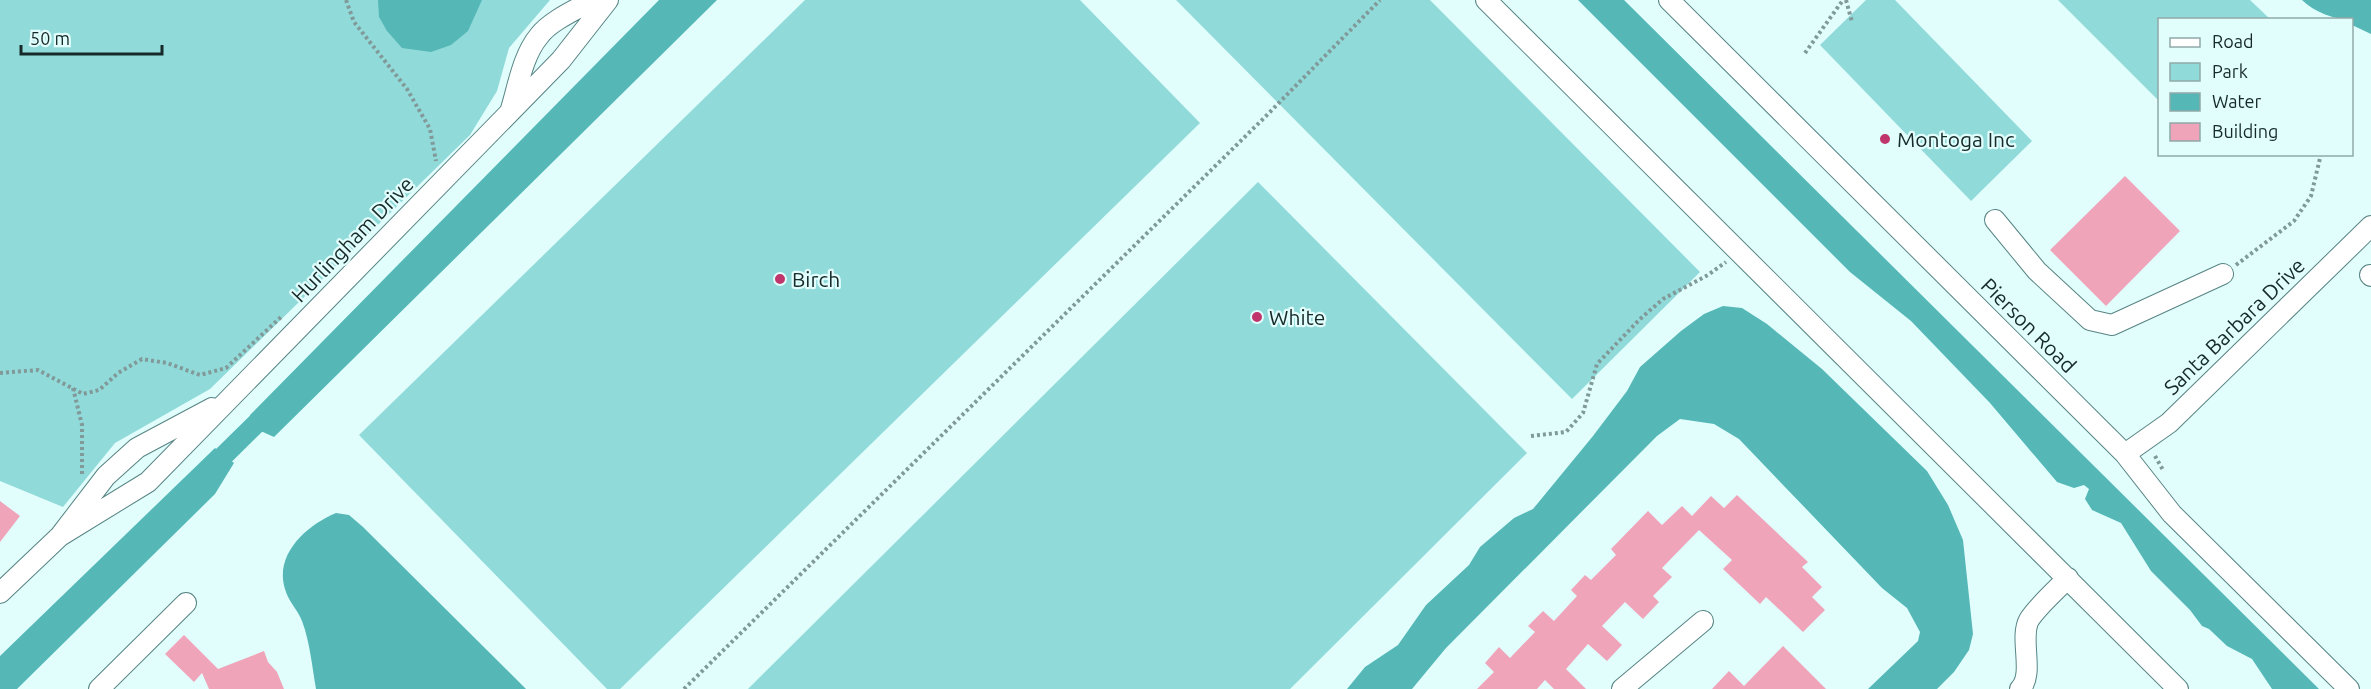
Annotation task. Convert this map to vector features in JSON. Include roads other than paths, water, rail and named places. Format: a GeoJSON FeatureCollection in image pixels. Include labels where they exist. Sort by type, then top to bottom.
{"type":"FeatureCollection","features":[{"type":"Feature","properties":{"kind":"street","name":"Hurlingham Drive"},"geometry":{"type":"LineString","coordinates":[[510,112],[525,62],[539,35],[567,14],[593,0]]}},
{"type":"Feature","properties":{"kind":"street","name":"Hurlingham Drive"},"geometry":{"type":"LineString","coordinates":[[60,536],[148,482],[561,60],[608,0]]}},
{"type":"Feature","properties":{"kind":"street"},"geometry":{"type":"LineString","coordinates":[[1486,0],[2178,689]]}},
{"type":"Feature","properties":{"kind":"street","name":"Pierson Road"},"geometry":{"type":"LineString","coordinates":[[1669,0],[2125,454],[2172,514],[2349,689]]}},
{"type":"Feature","properties":{"kind":"street"},"geometry":{"type":"LineString","coordinates":[[1995,220],[2037,271],[2090,320],[2112,325],[2223,274]]}},
{"type":"Feature","properties":{"kind":"street","name":"Santa Barbara Drive"},"geometry":{"type":"LineString","coordinates":[[2125,454],[2169,423],[2371,226]]}},
{"type":"Feature","properties":{"kind":"street","name":"Hurlingham Drive"},"geometry":{"type":"LineString","coordinates":[[0,593],[60,536],[106,476],[137,448],[229,399]]}},
{"type":"Feature","properties":{"kind":"street"},"geometry":{"type":"LineString","coordinates":[[2020,689],[2023,685],[2027,663],[2025,647],[2029,620],[2068,578]]}},
{"type":"Feature","properties":{"kind":"street"},"geometry":{"type":"LineString","coordinates":[[99,689],[186,603]]}},
{"type":"Feature","properties":{"kind":"street"},"geometry":{"type":"LineString","coordinates":[[1622,689],[1703,621]]}},
{"type":"Feature","properties":{"kind":"water"},"geometry":{"type":"Polygon","coordinates":[[[378,0],[482,0],[468,31],[451,45],[431,52],[402,48],[387,31],[379,17],[378,0]]]}},
{"type":"Feature","properties":{"kind":"water"},"geometry":{"type":"Polygon","coordinates":[[[659,0],[717,0],[274,437],[252,427],[250,415],[659,0]]]}},
{"type":"Feature","properties":{"kind":"water"},"geometry":{"type":"Polygon","coordinates":[[[1578,0],[1624,0],[2319,689],[2272,689],[2252,659],[2227,646],[2209,629],[2202,626],[2190,610],[2151,571],[2121,523],[2092,510],[2085,499],[2089,489],[2084,485],[2074,488],[2057,482],[1990,403],[1911,321],[1850,272],[1578,0]]]}},
{"type":"Feature","properties":{"kind":"water"},"geometry":{"type":"Polygon","coordinates":[[[2302,0],[2371,0],[2371,34],[2353,25],[2353,18],[2336,18],[2312,8],[2302,0]]]}},
{"type":"Feature","properties":{"kind":"water"},"geometry":{"type":"Polygon","coordinates":[[[1723,306],[1742,308],[1767,324],[1822,369],[1927,471],[1948,505],[1963,540],[1973,634],[1969,650],[1954,672],[1937,689],[1868,689],[1918,641],[1920,632],[1907,608],[1882,588],[1739,439],[1714,424],[1680,419],[1657,436],[1446,648],[1412,689],[1347,689],[1365,667],[1398,645],[1426,605],[1469,565],[1480,547],[1514,518],[1533,509],[1627,391],[1640,367],[1704,314],[1723,306]]]}},
{"type":"Feature","properties":{"kind":"water"},"geometry":{"type":"Polygon","coordinates":[[[215,448],[234,463],[215,494],[17,689],[0,689],[0,656],[215,448]]]}},
{"type":"Feature","properties":{"kind":"water"},"geometry":{"type":"Polygon","coordinates":[[[336,513],[349,515],[363,527],[526,689],[316,689],[305,629],[286,593],[283,576],[284,564],[296,542],[304,533],[336,513]]]}},
{"type":"Feature","properties":{"kind":"waterway"},"geometry":{"type":"LineString","coordinates":[[206,473],[271,409]]}},
{"type":"Feature","properties":{"kind":"place","name":"Montoga Inc"},"geometry":{"type":"Point","coordinates":[1885,139]}},
{"type":"Feature","properties":{"kind":"place","name":"Birch"},"geometry":{"type":"Point","coordinates":[780,279]}},
{"type":"Feature","properties":{"kind":"place","name":"White"},"geometry":{"type":"Point","coordinates":[1257,317]}}]}
